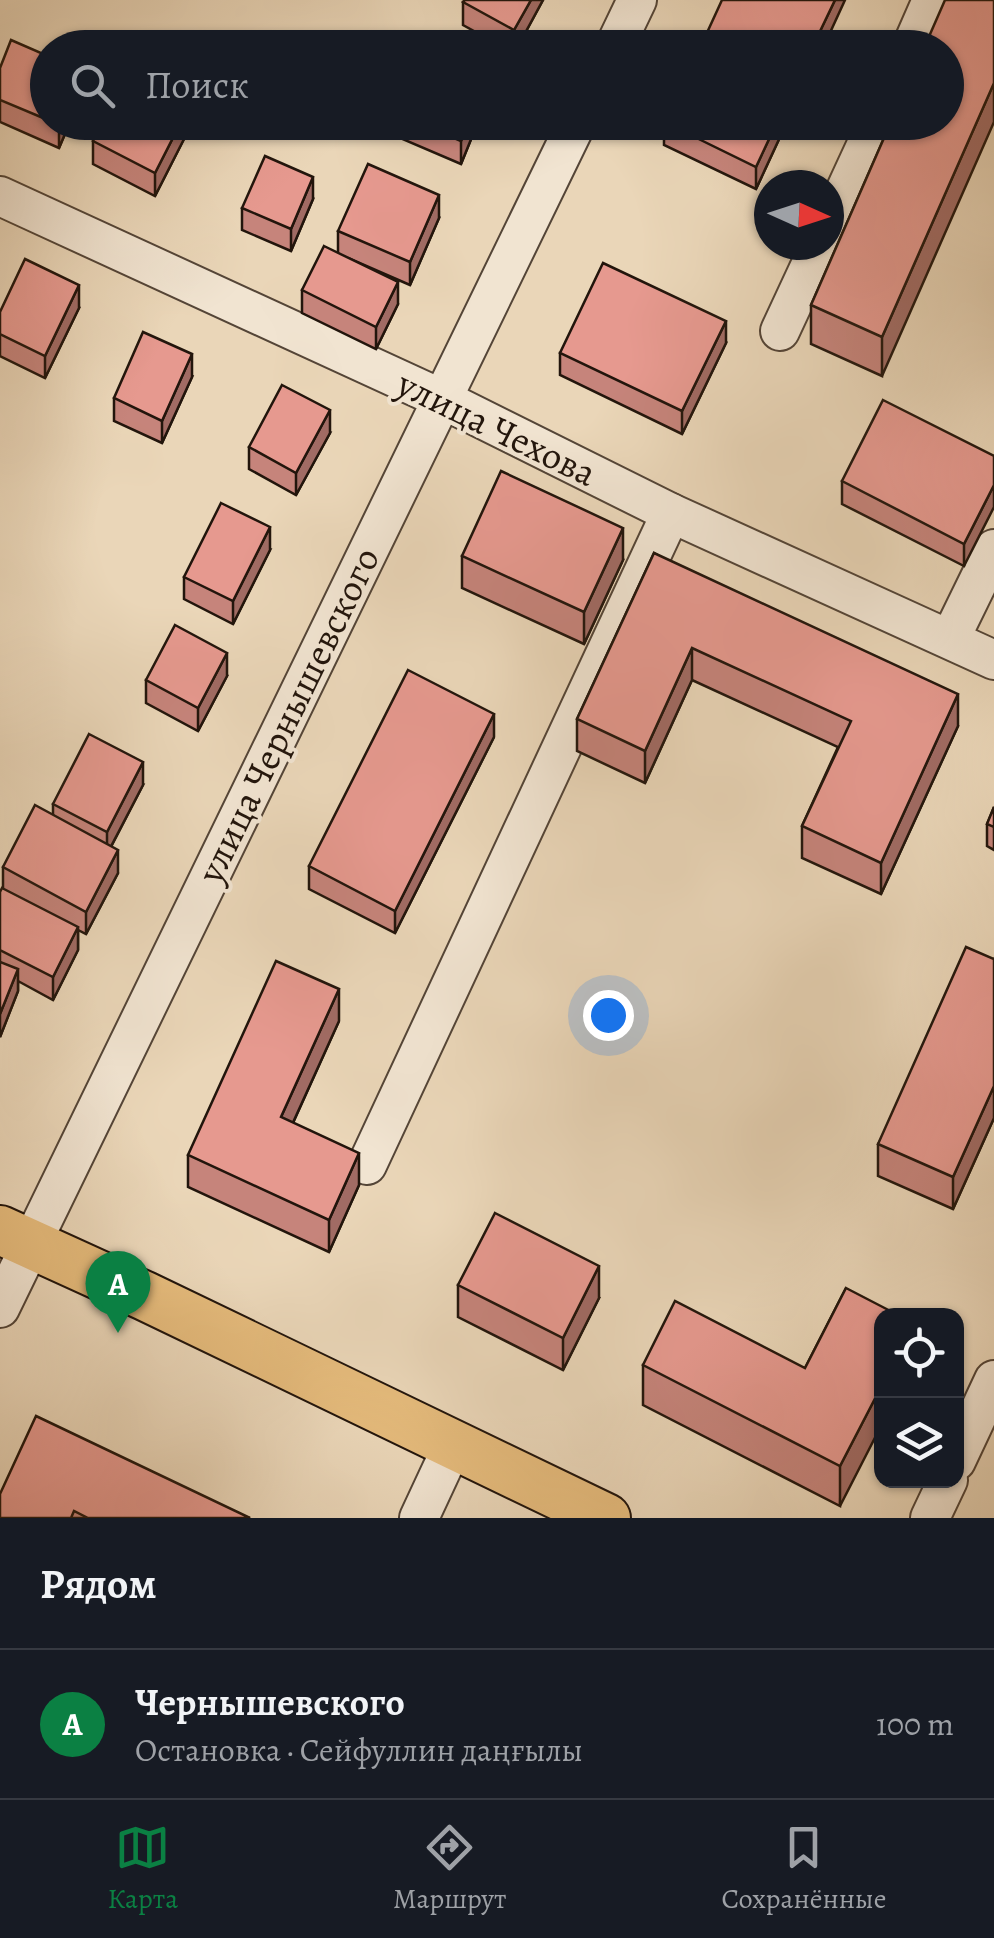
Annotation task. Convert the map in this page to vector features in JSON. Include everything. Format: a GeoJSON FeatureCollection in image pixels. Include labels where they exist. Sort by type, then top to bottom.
{"type":"FeatureCollection","features":[{"type":"Feature","properties":{"kind":"main road"},"geometry":{"type":"LineString","coordinates":[[16,1238],[146,1296],[606,1518]]}},
{"type":"Feature","properties":{"kind":"street"},"geometry":{"type":"LineString","coordinates":[[623,30],[638,0]]}},
{"type":"Feature","properties":{"kind":"street"},"geometry":{"type":"LineString","coordinates":[[919,30],[932,0]]}},
{"type":"Feature","properties":{"kind":"street","name":"улица Чернышевского"},"geometry":{"type":"LineString","coordinates":[[0,1308],[16,1238],[442,399],[568,140]]}},
{"type":"Feature","properties":{"kind":"street"},"geometry":{"type":"LineString","coordinates":[[844,194],[869,140]]}},
{"type":"Feature","properties":{"kind":"street","name":"улица Чехова"},"geometry":{"type":"LineString","coordinates":[[0,196],[442,399],[671,513],[994,660]]}},
{"type":"Feature","properties":{"kind":"street"},"geometry":{"type":"LineString","coordinates":[[780,331],[813,260]]}},
{"type":"Feature","properties":{"kind":"street"},"geometry":{"type":"LineString","coordinates":[[367,1165],[671,513]]}},
{"type":"Feature","properties":{"kind":"street"},"geometry":{"type":"LineString","coordinates":[[950,640],[994,550]]}},
{"type":"Feature","properties":{"kind":"street"},"geometry":{"type":"LineString","coordinates":[[964,1445],[994,1380]]}},
{"type":"Feature","properties":{"kind":"street"},"geometry":{"type":"LineString","coordinates":[[420,1518],[453,1446]]}},
{"type":"Feature","properties":{"kind":"street"},"geometry":{"type":"LineString","coordinates":[[930,1518],[944,1488]]}},
{"type":"Feature","properties":{"kind":"building"},"geometry":{"type":"Polygon","coordinates":[[[465,0],[531,0],[514,30],[465,0]]]}},
{"type":"Feature","properties":{"kind":"building"},"geometry":{"type":"Polygon","coordinates":[[[722,0],[835,0],[821,30],[708,30],[722,0]]]}},
{"type":"Feature","properties":{"kind":"building"},"geometry":{"type":"Polygon","coordinates":[[[945,0],[994,0],[994,83],[882,337],[811,305],[831,260],[844,260],[844,230],[883,140],[964,140],[964,30],[932,30],[945,0]]]}},
{"type":"Feature","properties":{"kind":"building"},"geometry":{"type":"Polygon","coordinates":[[[11,40],[30,48],[30,112],[0,100],[0,68],[11,40]]]}},
{"type":"Feature","properties":{"kind":"building"},"geometry":{"type":"Polygon","coordinates":[[[94,140],[172,140],[155,173],[94,140]]]}},
{"type":"Feature","properties":{"kind":"building"},"geometry":{"type":"Polygon","coordinates":[[[701,140],[769,140],[756,167],[701,140]]]}},
{"type":"Feature","properties":{"kind":"building"},"geometry":{"type":"Polygon","coordinates":[[[265,156],[313,177],[291,229],[242,208],[265,156]]]}},
{"type":"Feature","properties":{"kind":"building"},"geometry":{"type":"Polygon","coordinates":[[[368,164],[439,195],[410,262],[338,231],[368,164]]]}},
{"type":"Feature","properties":{"kind":"building"},"geometry":{"type":"Polygon","coordinates":[[[324,246],[398,282],[376,327],[302,290],[324,246]]]}},
{"type":"Feature","properties":{"kind":"building"},"geometry":{"type":"Polygon","coordinates":[[[25,259],[79,285],[45,356],[0,334],[0,312],[25,259]]]}},
{"type":"Feature","properties":{"kind":"building"},"geometry":{"type":"Polygon","coordinates":[[[603,263],[726,321],[682,411],[560,353],[603,263]]]}},
{"type":"Feature","properties":{"kind":"building"},"geometry":{"type":"Polygon","coordinates":[[[143,332],[192,354],[162,421],[114,398],[143,332]]]}},
{"type":"Feature","properties":{"kind":"building"},"geometry":{"type":"Polygon","coordinates":[[[282,385],[330,410],[296,473],[249,447],[282,385]]]}},
{"type":"Feature","properties":{"kind":"building"},"geometry":{"type":"Polygon","coordinates":[[[883,400],[994,456],[994,485],[964,544],[842,481],[883,400]]]}},
{"type":"Feature","properties":{"kind":"building"},"geometry":{"type":"Polygon","coordinates":[[[501,471],[623,528],[584,612],[462,556],[501,471]]]}},
{"type":"Feature","properties":{"kind":"building"},"geometry":{"type":"Polygon","coordinates":[[[221,503],[270,527],[233,601],[184,577],[221,503]]]}},
{"type":"Feature","properties":{"kind":"building"},"geometry":{"type":"Polygon","coordinates":[[[654,553],[958,694],[881,863],[802,826],[851,721],[692,648],[645,751],[577,719],[654,553]]]}},
{"type":"Feature","properties":{"kind":"building"},"geometry":{"type":"Polygon","coordinates":[[[175,625],[227,653],[198,708],[146,680],[175,625]]]}},
{"type":"Feature","properties":{"kind":"building"},"geometry":{"type":"Polygon","coordinates":[[[408,670],[494,714],[395,911],[309,866],[408,670]]]}},
{"type":"Feature","properties":{"kind":"building"},"geometry":{"type":"Polygon","coordinates":[[[89,734],[143,762],[107,832],[53,804],[89,734]]]}},
{"type":"Feature","properties":{"kind":"building"},"geometry":{"type":"Polygon","coordinates":[[[35,805],[118,850],[86,912],[3,867],[35,805]]]}},
{"type":"Feature","properties":{"kind":"building"},"geometry":{"type":"Polygon","coordinates":[[[994,807],[994,827],[987,824],[994,807]]]}},
{"type":"Feature","properties":{"kind":"building"},"geometry":{"type":"Polygon","coordinates":[[[2,888],[78,927],[53,977],[0,950],[2,888]]]}},
{"type":"Feature","properties":{"kind":"building"},"geometry":{"type":"Polygon","coordinates":[[[966,947],[994,959],[994,1086],[953,1177],[878,1144],[966,947]]]}},
{"type":"Feature","properties":{"kind":"building"},"geometry":{"type":"Polygon","coordinates":[[[276,961],[339,989],[281,1117],[359,1153],[329,1220],[188,1155],[276,961]]]}},
{"type":"Feature","properties":{"kind":"building"},"geometry":{"type":"Polygon","coordinates":[[[0,962],[18,969],[0,1014],[0,962]]]}},
{"type":"Feature","properties":{"kind":"building"},"geometry":{"type":"Polygon","coordinates":[[[495,1213],[599,1266],[563,1338],[458,1285],[495,1213]]]}},
{"type":"Feature","properties":{"kind":"building"},"geometry":{"type":"Polygon","coordinates":[[[846,1288],[885,1308],[874,1308],[874,1400],[840,1466],[643,1365],[675,1301],[805,1368],[846,1288]]]}},
{"type":"Feature","properties":{"kind":"building"},"geometry":{"type":"Polygon","coordinates":[[[36,1416],[250,1518],[88,1518],[74,1511],[71,1518],[0,1518],[0,1494],[36,1416]]]}},
{"type":"Feature","properties":{"kind":"place","name":"Чернышевского"},"geometry":{"type":"Point","coordinates":[118,1333]}}]}
